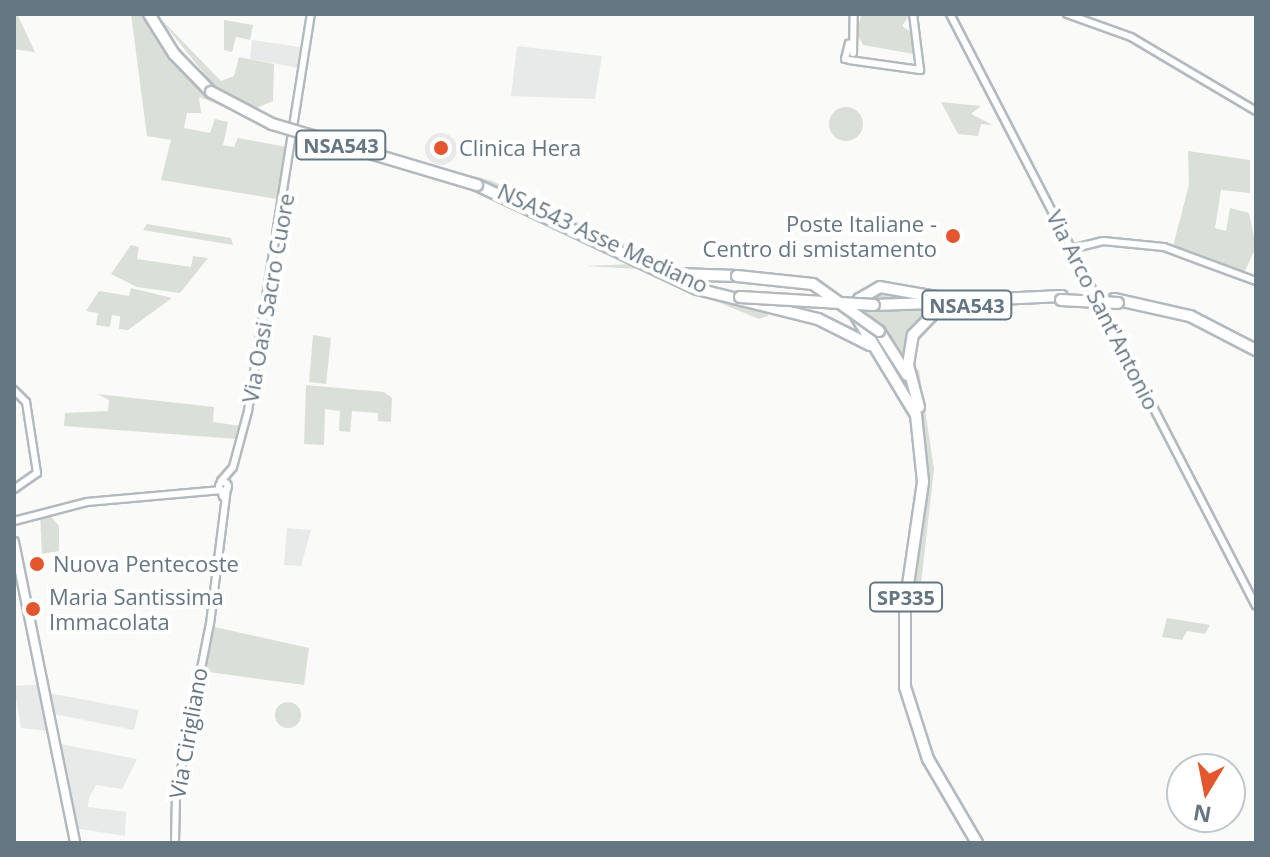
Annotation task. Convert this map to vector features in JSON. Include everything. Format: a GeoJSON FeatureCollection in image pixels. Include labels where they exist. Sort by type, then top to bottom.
{"type":"FeatureCollection","features":[{"type":"Feature","properties":{"kind":"highway"},"geometry":{"type":"LineString","coordinates":[[152,14],[177,51],[212,90],[271,120],[477,183]]}},
{"type":"Feature","properties":{"kind":"highway","name":"NSA543 Asse Mediano"},"geometry":{"type":"LineString","coordinates":[[477,183],[631,259],[739,299],[776,309],[1061,298],[1116,301],[1160,309],[1256,352]]}},
{"type":"Feature","properties":{"kind":"highway","name":"NSA543 Asse Mediano"},"geometry":{"type":"LineString","coordinates":[[477,183],[667,272],[739,299],[874,307]]}},
{"type":"Feature","properties":{"kind":"highway","name":"NSA543"},"geometry":{"type":"LineString","coordinates":[[667,272],[791,277],[837,296],[879,331],[909,375]]}},
{"type":"Feature","properties":{"kind":"highway","name":"NSA543"},"geometry":{"type":"LineString","coordinates":[[875,348],[856,316],[859,299],[873,288],[960,303]]}},
{"type":"Feature","properties":{"kind":"highway","name":"NSA543"},"geometry":{"type":"LineString","coordinates":[[909,375],[909,344],[925,320],[960,303]]}},
{"type":"Feature","properties":{"kind":"highway","name":"NSA543"},"geometry":{"type":"LineString","coordinates":[[776,309],[835,325],[875,348]]}},
{"type":"Feature","properties":{"kind":"highway","name":"SP335"},"geometry":{"type":"LineString","coordinates":[[875,348],[908,395],[923,461],[904,628],[908,702],[928,759],[979,843]]}},
{"type":"Feature","properties":{"kind":"highway","name":"SP335"},"geometry":{"type":"LineString","coordinates":[[909,375],[915,391],[927,483],[909,600],[908,680],[932,760],[979,843]]}},
{"type":"Feature","properties":{"kind":"main road"},"geometry":{"type":"LineString","coordinates":[[14,542],[75,843]]}},
{"type":"Feature","properties":{"kind":"street","name":"Via Oasi Sacro Cuore"},"geometry":{"type":"LineString","coordinates":[[223,487],[233,467],[290,174],[311,14]]}},
{"type":"Feature","properties":{"kind":"street"},"geometry":{"type":"LineString","coordinates":[[854,14],[851,55],[868,63],[922,68],[913,14]]}},
{"type":"Feature","properties":{"kind":"street","name":"Via Arco Sant'Antonio"},"geometry":{"type":"LineString","coordinates":[[950,14],[1256,606]]}},
{"type":"Feature","properties":{"kind":"street"},"geometry":{"type":"LineString","coordinates":[[1067,14],[1131,37],[1256,111]]}},
{"type":"Feature","properties":{"kind":"street"},"geometry":{"type":"LineString","coordinates":[[1069,245],[1164,247],[1256,281]]}},
{"type":"Feature","properties":{"kind":"street"},"geometry":{"type":"LineString","coordinates":[[1076,258],[1081,246]]}},
{"type":"Feature","properties":{"kind":"street"},"geometry":{"type":"LineString","coordinates":[[14,390],[26,402],[37,468],[34,481],[17,489]]}},
{"type":"Feature","properties":{"kind":"street"},"geometry":{"type":"LineString","coordinates":[[14,521],[53,508],[223,487]]}},
{"type":"Feature","properties":{"kind":"street","name":"Via Cirigliano"},"geometry":{"type":"LineString","coordinates":[[175,843],[176,795],[210,624],[223,487]]}},
{"type":"Feature","properties":{"kind":"street"},"geometry":{"type":"LineString","coordinates":[[14,514],[29,514]]}},
{"type":"Feature","properties":{"kind":"shaded area"},"geometry":{"type":"Polygon","coordinates":[[[14,14],[17,14],[35,52],[14,49],[14,14]]]}},
{"type":"Feature","properties":{"kind":"shaded area"},"geometry":{"type":"Polygon","coordinates":[[[131,14],[148,14],[210,94],[215,87],[156,14],[221,81],[234,76],[239,57],[274,64],[273,101],[242,114],[199,97],[201,113],[187,113],[184,128],[210,133],[215,119],[228,122],[223,145],[234,147],[238,138],[292,148],[283,200],[161,180],[171,140],[147,136],[131,14]]]}},
{"type":"Feature","properties":{"kind":"shaded area"},"geometry":{"type":"Polygon","coordinates":[[[862,14],[910,14],[902,26],[914,34],[919,55],[863,45],[856,32],[862,14]]]}},
{"type":"Feature","properties":{"kind":"shaded area"},"geometry":{"type":"Polygon","coordinates":[[[224,20],[253,25],[250,40],[236,37],[232,52],[224,50],[224,20]]]}},
{"type":"Feature","properties":{"kind":"shaded area"},"geometry":{"type":"Polygon","coordinates":[[[252,40],[306,48],[304,69],[250,59],[252,40]]]}},
{"type":"Feature","properties":{"kind":"shaded area"},"geometry":{"type":"Polygon","coordinates":[[[517,46],[602,56],[595,99],[511,96],[517,46]]]}},
{"type":"Feature","properties":{"kind":"shaded area"},"geometry":{"type":"Polygon","coordinates":[[[941,102],[981,106],[971,114],[993,125],[981,124],[978,136],[958,134],[941,102]]]}},
{"type":"Feature","properties":{"kind":"shaded area"},"geometry":{"type":"Polygon","coordinates":[[[846,107],[858,112],[863,124],[858,136],[846,141],[834,136],[829,124],[834,112],[846,107]]]}},
{"type":"Feature","properties":{"kind":"shaded area","name":"Clinica Hera"},"geometry":{"type":"Polygon","coordinates":[[[441,133],[452,138],[457,149],[452,160],[441,165],[430,160],[425,149],[430,138],[441,133]]]}},
{"type":"Feature","properties":{"kind":"shaded area"},"geometry":{"type":"Polygon","coordinates":[[[1188,151],[1250,160],[1250,193],[1221,190],[1215,228],[1226,231],[1230,208],[1249,213],[1256,247],[1245,271],[1173,246],[1189,185],[1188,151]]]}},
{"type":"Feature","properties":{"kind":"shaded area"},"geometry":{"type":"Polygon","coordinates":[[[458,172],[492,181],[673,268],[742,274],[673,271],[458,172]]]}},
{"type":"Feature","properties":{"kind":"shaded area"},"geometry":{"type":"Polygon","coordinates":[[[147,224],[231,238],[233,245],[143,230],[147,224]]]}},
{"type":"Feature","properties":{"kind":"shaded area"},"geometry":{"type":"Polygon","coordinates":[[[131,245],[139,247],[137,259],[191,267],[193,256],[208,258],[180,293],[137,287],[111,274],[131,245]]]}},
{"type":"Feature","properties":{"kind":"shaded area"},"geometry":{"type":"Polygon","coordinates":[[[634,264],[769,311],[768,316],[759,319],[638,269],[585,266],[634,264]]]}},
{"type":"Feature","properties":{"kind":"shaded area"},"geometry":{"type":"Polygon","coordinates":[[[131,288],[172,298],[128,330],[119,329],[120,316],[112,315],[110,327],[96,325],[98,313],[86,311],[99,291],[129,296],[131,288]]]}},
{"type":"Feature","properties":{"kind":"shaded area"},"geometry":{"type":"Polygon","coordinates":[[[875,289],[933,300],[872,304],[873,312],[941,308],[925,322],[966,308],[919,328],[911,367],[919,370],[934,469],[921,584],[913,583],[928,484],[923,424],[911,369],[913,403],[864,330],[859,303],[875,289]]]}},
{"type":"Feature","properties":{"kind":"shaded area"},"geometry":{"type":"Polygon","coordinates":[[[313,335],[331,338],[326,384],[309,382],[313,335]]]}},
{"type":"Feature","properties":{"kind":"shaded area"},"geometry":{"type":"Polygon","coordinates":[[[306,385],[384,392],[392,398],[391,422],[378,421],[378,413],[352,411],[350,432],[339,431],[340,411],[325,409],[324,445],[304,444],[306,385]]]}},
{"type":"Feature","properties":{"kind":"shaded area"},"geometry":{"type":"Polygon","coordinates":[[[97,394],[214,407],[213,422],[241,426],[237,439],[64,426],[65,413],[108,411],[109,400],[97,394]]]}},
{"type":"Feature","properties":{"kind":"shaded area"},"geometry":{"type":"Polygon","coordinates":[[[48,513],[59,526],[59,551],[42,554],[40,514],[48,513]]]}},
{"type":"Feature","properties":{"kind":"shaded area"},"geometry":{"type":"Polygon","coordinates":[[[287,528],[311,530],[301,566],[284,565],[287,528]]]}},
{"type":"Feature","properties":{"kind":"shaded area"},"geometry":{"type":"Polygon","coordinates":[[[1167,618],[1210,625],[1205,634],[1187,631],[1182,640],[1162,637],[1167,618]]]}},
{"type":"Feature","properties":{"kind":"shaded area"},"geometry":{"type":"Polygon","coordinates":[[[210,626],[309,648],[304,685],[201,671],[210,626]]]}},
{"type":"Feature","properties":{"kind":"shaded area"},"geometry":{"type":"Polygon","coordinates":[[[47,684],[49,693],[139,710],[134,730],[54,714],[57,732],[21,728],[14,686],[47,684]]]}},
{"type":"Feature","properties":{"kind":"shaded area"},"geometry":{"type":"Polygon","coordinates":[[[288,702],[297,706],[301,715],[297,724],[288,728],[279,724],[275,715],[279,706],[288,702]]]}},
{"type":"Feature","properties":{"kind":"shaded area"},"geometry":{"type":"Polygon","coordinates":[[[55,743],[137,759],[122,789],[96,785],[89,798],[88,807],[126,812],[125,836],[74,828],[55,743]]]}},
{"type":"Feature","properties":{"kind":"place","name":"Clinica Hera"},"geometry":{"type":"Point","coordinates":[441,148]}},
{"type":"Feature","properties":{"kind":"place","name":"Poste Italiane - Centro di smistamento"},"geometry":{"type":"Point","coordinates":[953,236]}},
{"type":"Feature","properties":{"kind":"place","name":"Nuova Pentecoste"},"geometry":{"type":"Point","coordinates":[37,564]}},
{"type":"Feature","properties":{"kind":"place","name":"Maria Santissima Immacolata"},"geometry":{"type":"Point","coordinates":[33,609]}}]}
